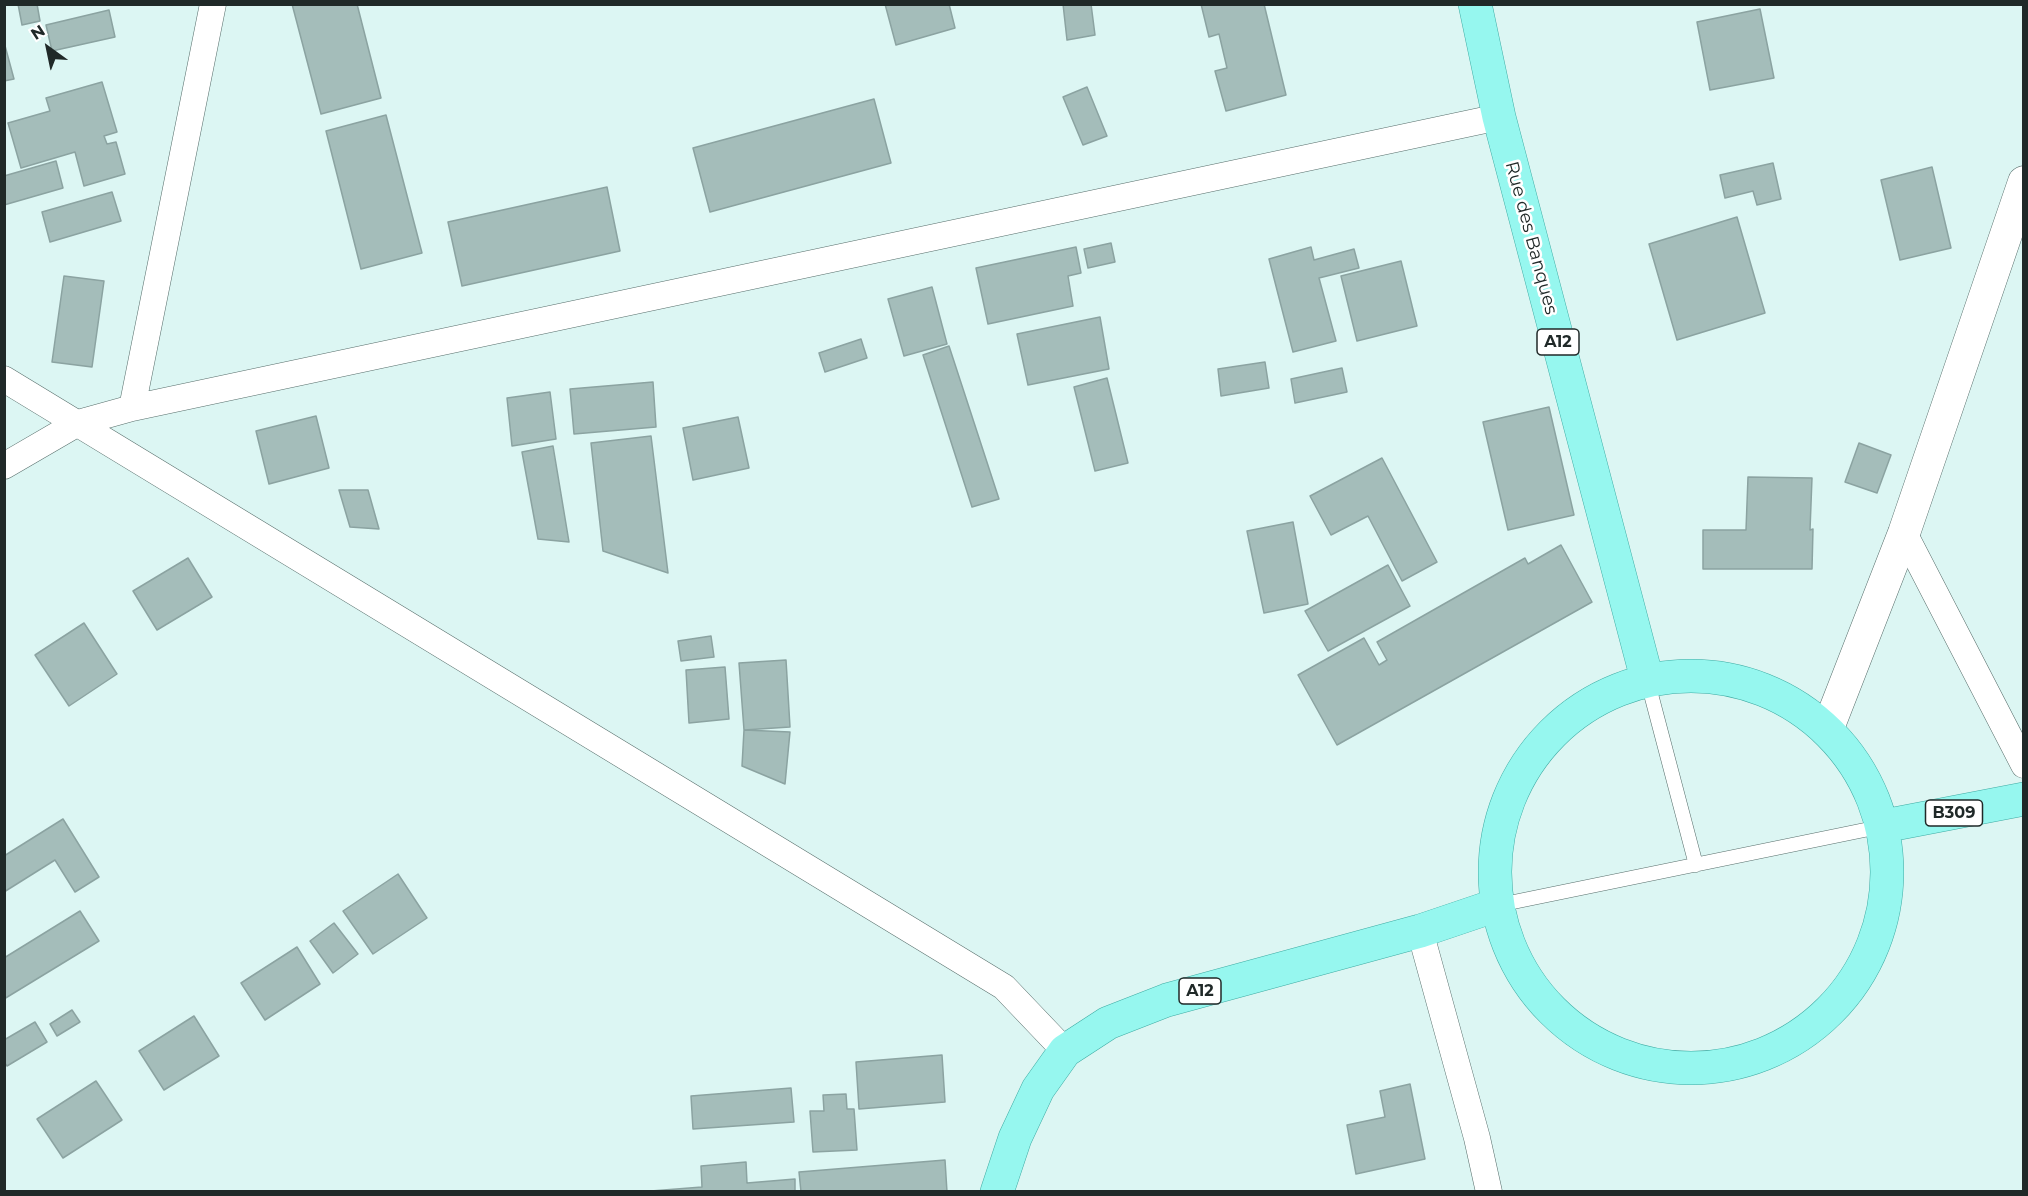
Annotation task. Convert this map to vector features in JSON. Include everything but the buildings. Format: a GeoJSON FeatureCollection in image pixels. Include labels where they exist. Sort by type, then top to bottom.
{"type":"FeatureCollection","features":[{"type":"Feature","properties":{"kind":"main road","name":"Rue des Banques"},"geometry":{"type":"LineString","coordinates":[[1474,4],[1500,117],[1647,679]]}},
{"type":"Feature","properties":{"kind":"main road"},"geometry":{"type":"LineString","coordinates":[[1647,679],[1744,681],[1828,728],[1863,773],[1884,826],[1887,901],[1862,972],[1812,1028],[1745,1062],[1662,1068],[1584,1040],[1525,983],[1494,906],[1496,831],[1525,762],[1578,709],[1647,679]]}},
{"type":"Feature","properties":{"kind":"main road","name":"B309"},"geometry":{"type":"LineString","coordinates":[[1884,826],[2024,799]]}},
{"type":"Feature","properties":{"kind":"main road","name":"A12"},"geometry":{"type":"LineString","coordinates":[[997,1191],[1016,1138],[1038,1089],[1065,1051],[1108,1023],[1167,1000],[1420,931],[1494,906]]}},
{"type":"Feature","properties":{"kind":"street"},"geometry":{"type":"LineString","coordinates":[[132,408],[213,4]]}},
{"type":"Feature","properties":{"kind":"street"},"geometry":{"type":"LineString","coordinates":[[4,466],[78,423],[132,408],[1500,117]]}},
{"type":"Feature","properties":{"kind":"street"},"geometry":{"type":"LineString","coordinates":[[1828,728],[1904,533],[2024,182]]}},
{"type":"Feature","properties":{"kind":"street"},"geometry":{"type":"LineString","coordinates":[[4,379],[1004,987],[1065,1051]]}},
{"type":"Feature","properties":{"kind":"street"},"geometry":{"type":"LineString","coordinates":[[1904,533],[2024,765]]}},
{"type":"Feature","properties":{"kind":"street"},"geometry":{"type":"LineString","coordinates":[[1420,931],[1477,1138],[1489,1191]]}},
{"type":"Feature","properties":{"kind":"lane"},"geometry":{"type":"LineString","coordinates":[[1647,679],[1696,865]]}},
{"type":"Feature","properties":{"kind":"lane"},"geometry":{"type":"LineString","coordinates":[[1494,906],[1884,826]]}}]}
